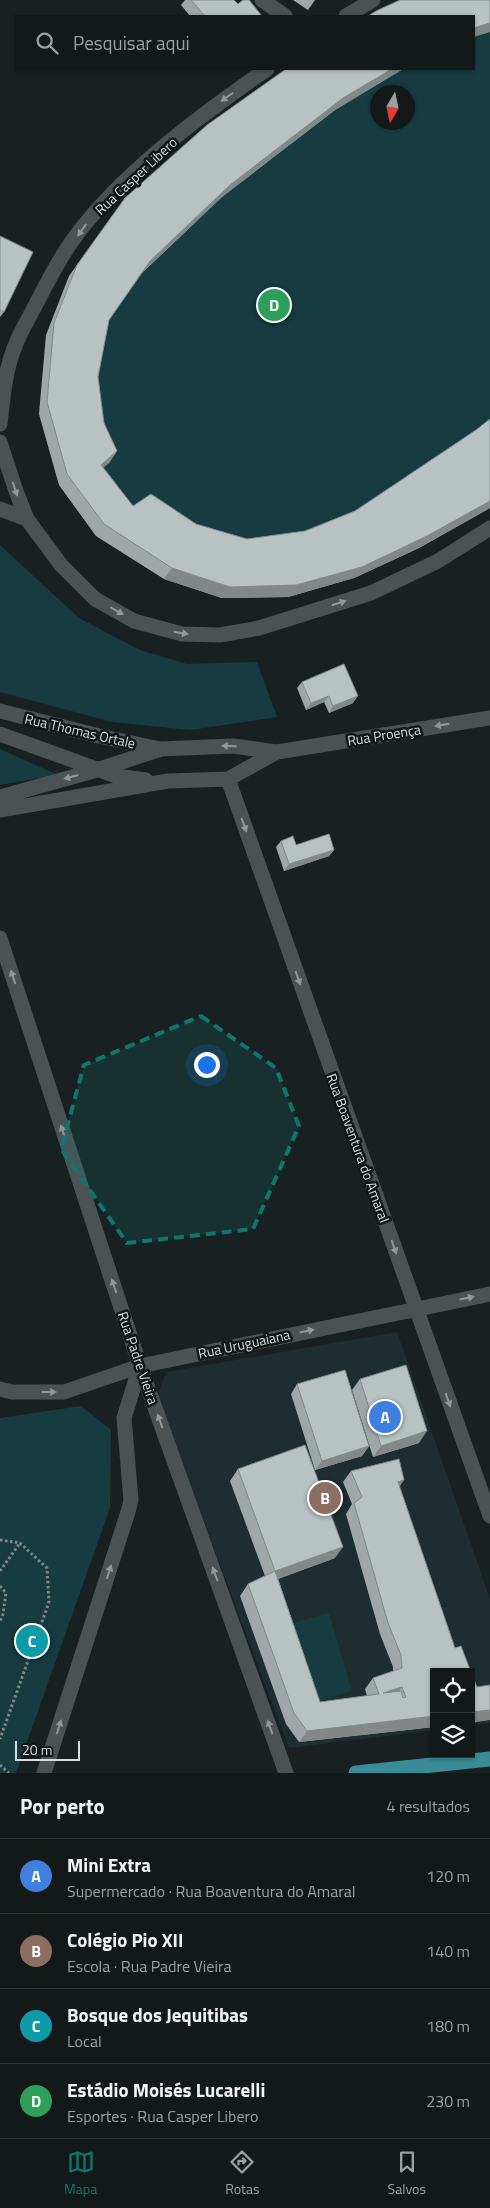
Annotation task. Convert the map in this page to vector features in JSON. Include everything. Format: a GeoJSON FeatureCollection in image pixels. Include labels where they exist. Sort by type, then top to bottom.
{"type":"FeatureCollection","features":[{"type":"Feature","properties":{"kind":"main road"},"geometry":{"type":"LineString","coordinates":[[356,1773],[490,1759]]}},
{"type":"Feature","properties":{"kind":"street"},"geometry":{"type":"LineString","coordinates":[[262,0],[284,15]]}},
{"type":"Feature","properties":{"kind":"street"},"geometry":{"type":"LineString","coordinates":[[348,15],[372,0]]}},
{"type":"Feature","properties":{"kind":"street","name":"Rua Casper Libero"},"geometry":{"type":"LineString","coordinates":[[0,424],[7,373],[7,344],[85,224],[130,177],[221,101],[266,70]]}},
{"type":"Feature","properties":{"kind":"street"},"geometry":{"type":"LineString","coordinates":[[0,442],[27,519],[60,565],[95,599],[134,621],[182,634],[220,634],[259,628],[371,593],[438,561],[490,528]]}},
{"type":"Feature","properties":{"kind":"street"},"geometry":{"type":"LineString","coordinates":[[0,509],[27,519]]}},
{"type":"Feature","properties":{"kind":"street","name":"Rua Thomas Ortale"},"geometry":{"type":"LineString","coordinates":[[0,711],[99,736],[161,749]]}},
{"type":"Feature","properties":{"kind":"street","name":"Rua Proença"},"geometry":{"type":"LineString","coordinates":[[0,796],[97,770],[161,749],[232,746],[277,752],[490,718]]}},
{"type":"Feature","properties":{"kind":"street","name":"Rua Thomas Ortale"},"geometry":{"type":"LineString","coordinates":[[0,734],[97,770]]}},
{"type":"Feature","properties":{"kind":"street","name":"Rua Proença"},"geometry":{"type":"LineString","coordinates":[[97,770],[116,776],[141,780],[228,779],[277,752]]}},
{"type":"Feature","properties":{"kind":"street","name":"Rua Boaventura do Amaral"},"geometry":{"type":"LineString","coordinates":[[228,779],[490,1516]]}},
{"type":"Feature","properties":{"kind":"street","name":"Rua Proença"},"geometry":{"type":"LineString","coordinates":[[0,810],[168,781]]}},
{"type":"Feature","properties":{"kind":"street","name":"Rua Padre Vieira"},"geometry":{"type":"LineString","coordinates":[[0,938],[140,1366],[286,1773]]}},
{"type":"Feature","properties":{"kind":"street","name":"Rua Uruguaiana"},"geometry":{"type":"LineString","coordinates":[[0,1390],[12,1392],[64,1392],[140,1366],[490,1294]]}},
{"type":"Feature","properties":{"kind":"street"},"geometry":{"type":"LineString","coordinates":[[44,1773],[131,1500],[124,1418],[140,1366]]}},
{"type":"Feature","properties":{"kind":"path"},"geometry":{"type":"LineString","coordinates":[[0,1540],[20,1543],[47,1568],[49,1602],[0,1740]]}},
{"type":"Feature","properties":{"kind":"path"},"geometry":{"type":"LineString","coordinates":[[0,1571],[20,1543]]}},
{"type":"Feature","properties":{"kind":"path"},"geometry":{"type":"LineString","coordinates":[[0,1586],[6,1593],[4,1614],[0,1621]]}},
{"type":"Feature","properties":{"kind":"path"},"geometry":{"type":"LineString","coordinates":[[0,1765],[9,1773]]}},
{"type":"Feature","properties":{"kind":"highlighted area"},"geometry":{"type":"Polygon","coordinates":[[[201,1016],[276,1068],[299,1126],[253,1229],[127,1243],[61,1149],[84,1065],[201,1016]]]}},
{"type":"Feature","properties":{"kind":"shaded area"},"geometry":{"type":"Polygon","coordinates":[[[490,0],[490,508],[419,548],[354,578],[288,597],[222,598],[164,579],[96,536],[59,485],[39,414],[46,335],[294,70],[475,70],[475,15],[490,0]]]}},
{"type":"Feature","properties":{"kind":"shaded area"},"geometry":{"type":"Polygon","coordinates":[[[0,545],[79,618],[140,650],[187,664],[257,662],[277,717],[190,730],[112,722],[0,692],[0,545]]]}},
{"type":"Feature","properties":{"kind":"shaded area"},"geometry":{"type":"Polygon","coordinates":[[[0,749],[58,775],[0,785],[0,749]]]}},
{"type":"Feature","properties":{"kind":"shaded area"},"geometry":{"type":"Polygon","coordinates":[[[397,1332],[490,1599],[490,1723],[475,1725],[475,1668],[430,1668],[430,1730],[289,1748],[157,1397],[166,1372],[397,1332]]]}},
{"type":"Feature","properties":{"kind":"shaded area"},"geometry":{"type":"Polygon","coordinates":[[[81,1406],[111,1430],[110,1508],[16,1773],[0,1773],[0,1418],[81,1406]]]}},
{"type":"Feature","properties":{"kind":"shaded area"},"geometry":{"type":"Polygon","coordinates":[[[329,1613],[352,1691],[315,1702],[292,1623],[329,1613]]]}},
{"type":"Feature","properties":{"kind":"building"},"geometry":{"type":"Polygon","coordinates":[[[191,0],[234,0],[238,4],[243,0],[249,0],[261,15],[204,15],[191,0]]]}},
{"type":"Feature","properties":{"kind":"building"},"geometry":{"type":"Polygon","coordinates":[[[400,0],[490,0],[490,23],[475,28],[475,15],[370,15],[400,0]]]}},
{"type":"Feature","properties":{"kind":"building"},"geometry":{"type":"Polygon","coordinates":[[[285,70],[390,70],[343,98],[230,185],[150,261],[109,320],[98,377],[104,423],[117,451],[101,465],[133,506],[151,494],[196,524],[247,539],[305,531],[355,511],[490,419],[490,501],[427,536],[362,567],[296,585],[230,587],[172,568],[104,524],[67,474],[47,402],[54,323],[77,265],[125,198],[207,125],[285,70]]]}},
{"type":"Feature","properties":{"kind":"building"},"geometry":{"type":"Polygon","coordinates":[[[0,236],[33,252],[4,312],[0,310],[0,236]]]}},
{"type":"Feature","properties":{"kind":"building"},"geometry":{"type":"Polygon","coordinates":[[[344,664],[358,696],[333,706],[329,696],[311,703],[302,682],[344,664]]]}},
{"type":"Feature","properties":{"kind":"building"},"geometry":{"type":"Polygon","coordinates":[[[329,834],[334,850],[289,864],[281,841],[293,836],[296,845],[329,834]]]}},
{"type":"Feature","properties":{"kind":"building"},"geometry":{"type":"Polygon","coordinates":[[[406,1365],[427,1431],[381,1446],[360,1379],[406,1365]]]}},
{"type":"Feature","properties":{"kind":"building"},"geometry":{"type":"Polygon","coordinates":[[[345,1370],[369,1446],[322,1461],[297,1384],[345,1370]]]}},
{"type":"Feature","properties":{"kind":"building"},"geometry":{"type":"Polygon","coordinates":[[[305,1445],[343,1547],[275,1571],[238,1469],[305,1445]]]}},
{"type":"Feature","properties":{"kind":"building"},"geometry":{"type":"Polygon","coordinates":[[[399,1459],[404,1480],[398,1482],[455,1648],[461,1646],[469,1668],[430,1668],[430,1716],[307,1731],[294,1713],[248,1584],[275,1571],[320,1702],[379,1694],[373,1678],[402,1668],[401,1655],[388,1623],[354,1503],[362,1497],[351,1471],[399,1459]],[[402,1687],[383,1693],[401,1691],[403,1698],[406,1697],[402,1687]]]}},
{"type":"Feature","properties":{"kind":"building"},"geometry":{"type":"Polygon","coordinates":[[[475,1682],[477,1687],[490,1685],[490,1710],[475,1712],[475,1682]]]}},
{"type":"Feature","properties":{"kind":"place","name":"Estádio Moisés Lucarelli"},"geometry":{"type":"Point","coordinates":[274,305]}},
{"type":"Feature","properties":{"kind":"place","name":"Mini Extra"},"geometry":{"type":"Point","coordinates":[385,1417]}},
{"type":"Feature","properties":{"kind":"place","name":"Colégio Pio XII"},"geometry":{"type":"Point","coordinates":[325,1498]}},
{"type":"Feature","properties":{"kind":"place","name":"Bosque dos Jequitibas"},"geometry":{"type":"Point","coordinates":[32,1641]}}]}
